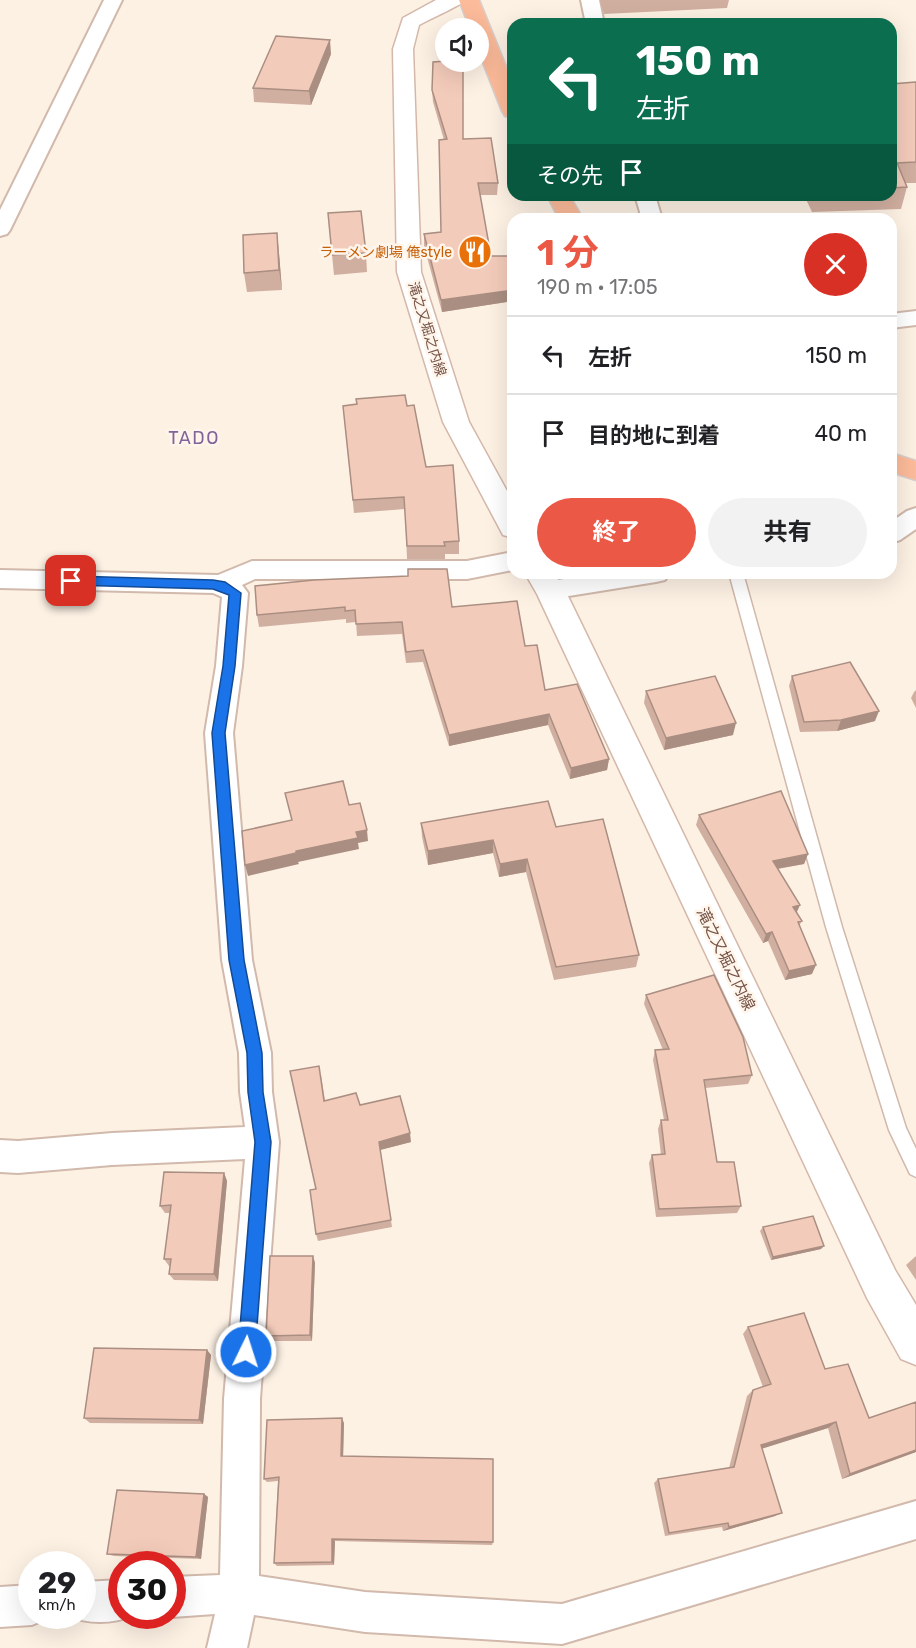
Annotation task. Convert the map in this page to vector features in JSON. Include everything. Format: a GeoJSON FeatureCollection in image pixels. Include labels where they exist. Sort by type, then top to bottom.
{"type":"FeatureCollection","features":[{"type":"Feature","properties":{"kind":"highway"},"geometry":{"type":"LineString","coordinates":[[469,0],[507,96]]}},
{"type":"Feature","properties":{"kind":"highway"},"geometry":{"type":"LineString","coordinates":[[897,464],[916,471]]}},
{"type":"Feature","properties":{"kind":"main road","name":"滝之又堀之内線"},"geometry":{"type":"LineString","coordinates":[[456,0],[437,6],[410,22],[403,49],[409,272],[456,422],[507,517]]}},
{"type":"Feature","properties":{"kind":"main road","name":"滝之又堀之内線"},"geometry":{"type":"LineString","coordinates":[[544,582],[880,1284],[916,1344]]}},
{"type":"Feature","properties":{"kind":"street"},"geometry":{"type":"LineString","coordinates":[[0,230],[113,0]]}},
{"type":"Feature","properties":{"kind":"street"},"geometry":{"type":"LineString","coordinates":[[590,0],[594,18]]}},
{"type":"Feature","properties":{"kind":"street"},"geometry":{"type":"LineString","coordinates":[[897,320],[916,318]]}},
{"type":"Feature","properties":{"kind":"street"},"geometry":{"type":"LineString","coordinates":[[897,530],[916,517]]}},
{"type":"Feature","properties":{"kind":"street"},"geometry":{"type":"LineString","coordinates":[[0,579],[221,585],[252,570],[467,570],[507,562]]}},
{"type":"Feature","properties":{"kind":"street"},"geometry":{"type":"LineString","coordinates":[[544,582],[581,579]]}},
{"type":"Feature","properties":{"kind":"street"},"geometry":{"type":"LineString","coordinates":[[221,585],[235,593],[229,666],[219,733],[237,960],[255,1053],[255,1092],[263,1142],[242,1399],[239,1593],[227,1648]]}},
{"type":"Feature","properties":{"kind":"street"},"geometry":{"type":"LineString","coordinates":[[0,1156],[18,1157],[112,1149],[263,1142]]}},
{"type":"Feature","properties":{"kind":"street"},"geometry":{"type":"LineString","coordinates":[[186,1596],[239,1593],[365,1612],[562,1624],[916,1520]]}},
{"type":"Feature","properties":{"kind":"street"},"geometry":{"type":"LineString","coordinates":[[0,1607],[18,1606]]}},
{"type":"Feature","properties":{"kind":"lane"},"geometry":{"type":"LineString","coordinates":[[738,579],[834,927],[898,1130],[916,1168]]}},
{"type":"Feature","properties":{"kind":"building"},"geometry":{"type":"Polygon","coordinates":[[[276,36],[330,40],[309,91],[253,88],[276,36]]]}},
{"type":"Feature","properties":{"kind":"building"},"geometry":{"type":"Polygon","coordinates":[[[433,62],[435,62],[435,72],[463,72],[463,139],[491,138],[498,183],[478,183],[491,256],[507,256],[507,291],[441,300],[424,234],[441,232],[439,140],[447,139],[432,90],[433,62]]]}},
{"type":"Feature","properties":{"kind":"building"},"geometry":{"type":"Polygon","coordinates":[[[916,82],[916,162],[897,163],[897,84],[916,82]]]}},
{"type":"Feature","properties":{"kind":"building"},"geometry":{"type":"Polygon","coordinates":[[[897,163],[907,187],[897,188],[897,163]]]}},
{"type":"Feature","properties":{"kind":"building"},"geometry":{"type":"Polygon","coordinates":[[[361,211],[366,253],[332,255],[328,213],[361,211]]]}},
{"type":"Feature","properties":{"kind":"building"},"geometry":{"type":"Polygon","coordinates":[[[277,233],[279,270],[244,273],[243,235],[277,233]]]}},
{"type":"Feature","properties":{"kind":"building"},"geometry":{"type":"Polygon","coordinates":[[[405,395],[407,406],[414,405],[426,467],[453,465],[459,541],[444,542],[445,546],[407,546],[404,497],[353,500],[343,406],[357,404],[356,399],[405,395]]]}},
{"type":"Feature","properties":{"kind":"building"},"geometry":{"type":"Polygon","coordinates":[[[408,569],[447,569],[452,607],[517,601],[525,646],[537,645],[545,690],[577,684],[609,759],[571,768],[549,714],[449,735],[423,650],[406,652],[402,622],[356,624],[355,610],[345,611],[345,607],[257,615],[255,586],[314,580],[408,576],[408,569]]]}},
{"type":"Feature","properties":{"kind":"building"},"geometry":{"type":"Polygon","coordinates":[[[850,662],[879,711],[841,720],[804,722],[792,676],[850,662]]]}},
{"type":"Feature","properties":{"kind":"building"},"geometry":{"type":"Polygon","coordinates":[[[715,676],[736,723],[666,738],[646,691],[715,676]]]}},
{"type":"Feature","properties":{"kind":"building"},"geometry":{"type":"Polygon","coordinates":[[[343,781],[349,805],[360,803],[367,830],[356,832],[358,838],[245,865],[242,831],[292,820],[285,793],[343,781]]]}},
{"type":"Feature","properties":{"kind":"building"},"geometry":{"type":"Polygon","coordinates":[[[781,791],[808,854],[773,861],[800,905],[793,907],[802,921],[798,922],[816,965],[789,971],[772,932],[766,934],[699,815],[781,791]]]}},
{"type":"Feature","properties":{"kind":"building"},"geometry":{"type":"Polygon","coordinates":[[[548,801],[556,827],[603,819],[639,955],[556,967],[527,859],[500,864],[493,840],[428,851],[421,823],[548,801]]]}},
{"type":"Feature","properties":{"kind":"building"},"geometry":{"type":"Polygon","coordinates":[[[714,975],[743,1037],[752,1075],[704,1080],[717,1162],[734,1162],[741,1206],[659,1209],[652,1155],[665,1154],[661,1120],[668,1120],[655,1050],[669,1049],[646,995],[714,975]]]}},
{"type":"Feature","properties":{"kind":"building"},"geometry":{"type":"Polygon","coordinates":[[[319,1066],[324,1101],[356,1093],[360,1105],[400,1096],[410,1133],[379,1142],[391,1220],[316,1234],[310,1190],[316,1189],[290,1071],[319,1066]]]}},
{"type":"Feature","properties":{"kind":"building"},"geometry":{"type":"Polygon","coordinates":[[[164,1172],[224,1173],[214,1274],[169,1274],[171,1259],[164,1259],[171,1205],[160,1206],[164,1172]]]}},
{"type":"Feature","properties":{"kind":"building"},"geometry":{"type":"Polygon","coordinates":[[[813,1216],[824,1246],[773,1257],[763,1227],[813,1216]]]}},
{"type":"Feature","properties":{"kind":"building"},"geometry":{"type":"Polygon","coordinates":[[[270,1256],[313,1256],[310,1335],[266,1336],[270,1256]]]}},
{"type":"Feature","properties":{"kind":"building"},"geometry":{"type":"Polygon","coordinates":[[[804,1313],[825,1369],[848,1364],[869,1418],[916,1402],[916,1450],[850,1474],[836,1422],[761,1445],[782,1513],[729,1527],[728,1523],[669,1533],[658,1479],[734,1467],[753,1390],[771,1384],[748,1327],[804,1313]]]}},
{"type":"Feature","properties":{"kind":"building"},"geometry":{"type":"Polygon","coordinates":[[[94,1348],[207,1350],[199,1420],[84,1418],[94,1348]]]}},
{"type":"Feature","properties":{"kind":"building"},"geometry":{"type":"Polygon","coordinates":[[[342,1418],[341,1456],[493,1459],[493,1542],[332,1539],[332,1562],[274,1563],[279,1477],[264,1479],[267,1420],[342,1418]]]}},
{"type":"Feature","properties":{"kind":"building"},"geometry":{"type":"Polygon","coordinates":[[[117,1490],[204,1494],[196,1557],[186,1557],[186,1551],[108,1551],[107,1554],[117,1490]]]}},
{"type":"Feature","properties":{"kind":"place","name":"ラーメン劇場 俺style"},"geometry":{"type":"Point","coordinates":[475,252]}},
{"type":"Feature","properties":{"kind":"district","name":"TADO"},"geometry":{"type":"Point","coordinates":[194,438]}},
{"type":"Feature","properties":{"kind":"route"},"geometry":{"type":"LineString","coordinates":[[71,581],[213,584],[221,585],[235,593],[229,666],[219,733],[237,960],[255,1053],[255,1092],[263,1142],[246,1352]]}}]}
